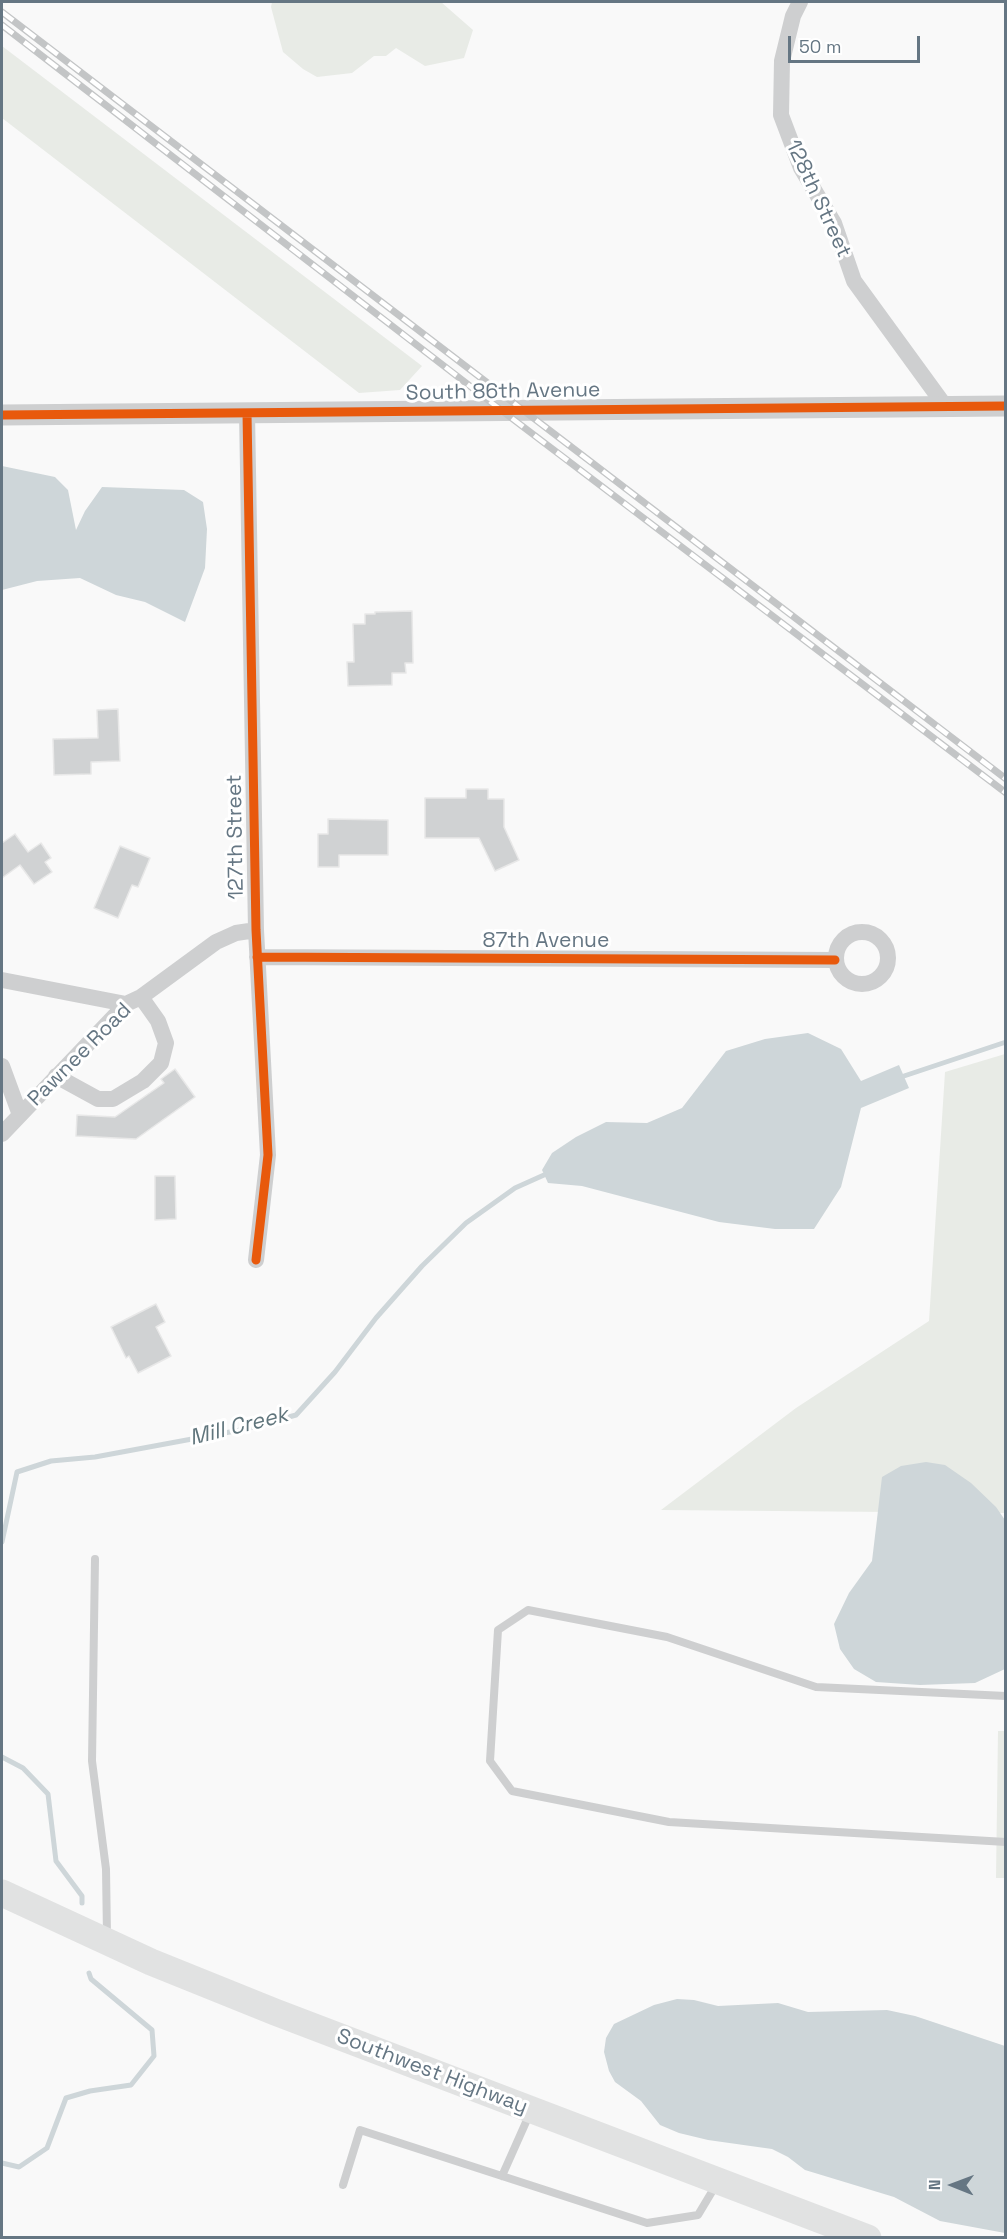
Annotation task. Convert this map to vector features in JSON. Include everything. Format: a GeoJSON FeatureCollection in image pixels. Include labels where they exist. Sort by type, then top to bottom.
{"type":"FeatureCollection","features":[{"type":"Feature","properties":{"kind":"main road","name":"Southwest Highway"},"geometry":{"type":"LineString","coordinates":[[2,1893],[107,1942],[275,2012],[868,2238]]}},
{"type":"Feature","properties":{"kind":"street","name":"128th Street"},"geometry":{"type":"LineString","coordinates":[[800,2],[793,16],[782,62],[781,115],[801,168],[834,223],[854,281],[945,406]]}},
{"type":"Feature","properties":{"kind":"street","name":"South 86th Avenue"},"geometry":{"type":"LineString","coordinates":[[2,415],[1005,406]]}},
{"type":"Feature","properties":{"kind":"street","name":"127th Street"},"geometry":{"type":"LineString","coordinates":[[248,413],[256,930],[268,1155],[256,1260]]}},
{"type":"Feature","properties":{"kind":"street","name":"Pawnee Road"},"geometry":{"type":"LineString","coordinates":[[2,1134],[56,1076],[133,1000],[216,942],[236,933],[256,930]]}},
{"type":"Feature","properties":{"kind":"street","name":"87th Avenue"},"geometry":{"type":"LineString","coordinates":[[257,957],[835,960]]}},
{"type":"Feature","properties":{"kind":"street"},"geometry":{"type":"LineString","coordinates":[[2,980],[133,1000],[158,1021],[166,1043],[161,1063],[143,1082],[113,1099],[98,1099],[56,1076]]}},
{"type":"Feature","properties":{"kind":"street"},"geometry":{"type":"LineString","coordinates":[[2,1066],[20,1115]]}},
{"type":"Feature","properties":{"kind":"lane"},"geometry":{"type":"LineString","coordinates":[[95,1559],[92,1761],[106,1869],[107,1942]]}},
{"type":"Feature","properties":{"kind":"lane"},"geometry":{"type":"LineString","coordinates":[[1005,1696],[816,1687],[667,1637],[528,1610],[498,1630],[490,1761],[512,1791],[669,1822],[1005,1842]]}},
{"type":"Feature","properties":{"kind":"lane"},"geometry":{"type":"LineString","coordinates":[[502,2176],[531,2109]]}},
{"type":"Feature","properties":{"kind":"lane"},"geometry":{"type":"LineString","coordinates":[[343,2186],[360,2130],[647,2223],[698,2215],[718,2181]]}},
{"type":"Feature","properties":{"kind":"shaded area"},"geometry":{"type":"Polygon","coordinates":[[[272,2],[441,2],[473,30],[464,58],[425,66],[396,48],[386,56],[374,56],[352,73],[317,77],[303,69],[283,52],[271,7],[272,2]]]}},
{"type":"Feature","properties":{"kind":"shaded area"},"geometry":{"type":"Polygon","coordinates":[[[2,46],[422,366],[400,390],[359,393],[2,118],[2,46]]]}},
{"type":"Feature","properties":{"kind":"shaded area"},"geometry":{"type":"Polygon","coordinates":[[[2,466],[55,477],[68,490],[76,530],[85,511],[102,487],[184,490],[203,502],[207,529],[205,568],[185,622],[145,602],[116,595],[80,578],[37,581],[2,590],[2,466]]]}},
{"type":"Feature","properties":{"kind":"shaded area"},"geometry":{"type":"Polygon","coordinates":[[[808,1033],[841,1049],[861,1081],[899,1065],[909,1088],[861,1108],[841,1187],[814,1229],[775,1229],[719,1222],[582,1186],[548,1183],[542,1170],[552,1153],[576,1137],[606,1122],[647,1123],[682,1108],[726,1051],[765,1039],[808,1033]]]}},
{"type":"Feature","properties":{"kind":"shaded area"},"geometry":{"type":"Polygon","coordinates":[[[1005,1054],[1005,1513],[661,1510],[796,1408],[929,1321],[945,1072],[1005,1054]]]}},
{"type":"Feature","properties":{"kind":"shaded area"},"geometry":{"type":"Polygon","coordinates":[[[926,1462],[945,1465],[971,1483],[996,1507],[1005,1520],[1005,1669],[975,1683],[920,1685],[876,1682],[854,1669],[840,1649],[834,1624],[849,1593],[872,1561],[882,1477],[901,1466],[926,1462]]]}},
{"type":"Feature","properties":{"kind":"shaded area"},"geometry":{"type":"Polygon","coordinates":[[[998,1731],[1005,1731],[1005,1878],[996,1878],[998,1731]]]}},
{"type":"Feature","properties":{"kind":"shaded area"},"geometry":{"type":"Polygon","coordinates":[[[677,1999],[694,2000],[718,2006],[778,2003],[808,2012],[887,2010],[915,2016],[1005,2046],[1005,2233],[940,2221],[894,2197],[805,2170],[788,2157],[772,2149],[708,2140],[679,2133],[660,2125],[641,2101],[615,2082],[609,2071],[604,2052],[606,2038],[614,2024],[654,2005],[677,1999]]]}},
{"type":"Feature","properties":{"kind":"building"},"geometry":{"type":"Polygon","coordinates":[[[412,611],[413,663],[405,663],[406,673],[392,673],[392,685],[348,686],[347,662],[354,662],[353,624],[365,624],[365,614],[412,611]]]}},
{"type":"Feature","properties":{"kind":"building"},"geometry":{"type":"Polygon","coordinates":[[[118,709],[120,761],[91,762],[91,774],[54,775],[53,739],[98,738],[97,710],[118,709]]]}},
{"type":"Feature","properties":{"kind":"building"},"geometry":{"type":"Polygon","coordinates":[[[466,789],[488,789],[488,799],[504,799],[504,827],[519,860],[495,871],[479,838],[425,838],[425,798],[466,798],[466,789]]]}},
{"type":"Feature","properties":{"kind":"building"},"geometry":{"type":"Polygon","coordinates":[[[328,819],[388,820],[388,855],[339,855],[339,867],[318,867],[318,834],[328,834],[328,819]]]}},
{"type":"Feature","properties":{"kind":"building"},"geometry":{"type":"Polygon","coordinates":[[[15,834],[28,852],[41,843],[51,858],[45,862],[52,872],[34,884],[20,865],[2,878],[2,843],[15,834]]]}},
{"type":"Feature","properties":{"kind":"building"},"geometry":{"type":"Polygon","coordinates":[[[120,846],[150,858],[138,887],[132,885],[118,918],[94,908],[120,846]]]}},
{"type":"Feature","properties":{"kind":"building"},"geometry":{"type":"Polygon","coordinates":[[[175,1069],[195,1097],[136,1139],[76,1136],[77,1115],[115,1117],[164,1083],[161,1079],[175,1069]]]}},
{"type":"Feature","properties":{"kind":"building"},"geometry":{"type":"Polygon","coordinates":[[[155,1176],[175,1176],[176,1219],[155,1220],[155,1176]]]}},
{"type":"Feature","properties":{"kind":"building"},"geometry":{"type":"Polygon","coordinates":[[[156,1304],[165,1322],[156,1327],[171,1356],[138,1373],[129,1356],[126,1358],[111,1327],[156,1304]]]}},
{"type":"Feature","properties":{"kind":"waterway"},"geometry":{"type":"LineString","coordinates":[[904,1076],[1006,1042]]}},
{"type":"Feature","properties":{"kind":"waterway","name":"Mill Creek"},"geometry":{"type":"LineString","coordinates":[[2,1542],[17,1472],[51,1461],[95,1457],[246,1429],[296,1415],[335,1372],[376,1318],[422,1266],[466,1223],[515,1188],[544,1175]]}},
{"type":"Feature","properties":{"kind":"waterway","name":"Mill Creek"},"geometry":{"type":"LineString","coordinates":[[2,1757],[23,1768],[48,1794],[56,1861],[82,1896],[82,1903]]}},
{"type":"Feature","properties":{"kind":"waterway","name":"Mill Creek"},"geometry":{"type":"LineString","coordinates":[[2,2163],[19,2167],[47,2148],[66,2098],[90,2091],[131,2085],[154,2056],[152,2030],[91,1979],[89,1973]]}},
{"type":"Feature","properties":{"kind":"railway"},"geometry":{"type":"LineString","coordinates":[[2,12],[1006,779]]}},
{"type":"Feature","properties":{"kind":"railway"},"geometry":{"type":"LineString","coordinates":[[2,25],[501,410],[1006,793]]}},
{"type":"Feature","properties":{"kind":"cycle path"},"geometry":{"type":"LineString","coordinates":[[2,415],[1006,406]]}},
{"type":"Feature","properties":{"kind":"cycle path"},"geometry":{"type":"LineString","coordinates":[[247,413],[256,930],[268,1155],[256,1260]]}},
{"type":"Feature","properties":{"kind":"cycle path"},"geometry":{"type":"LineString","coordinates":[[257,957],[835,960]]}}]}
